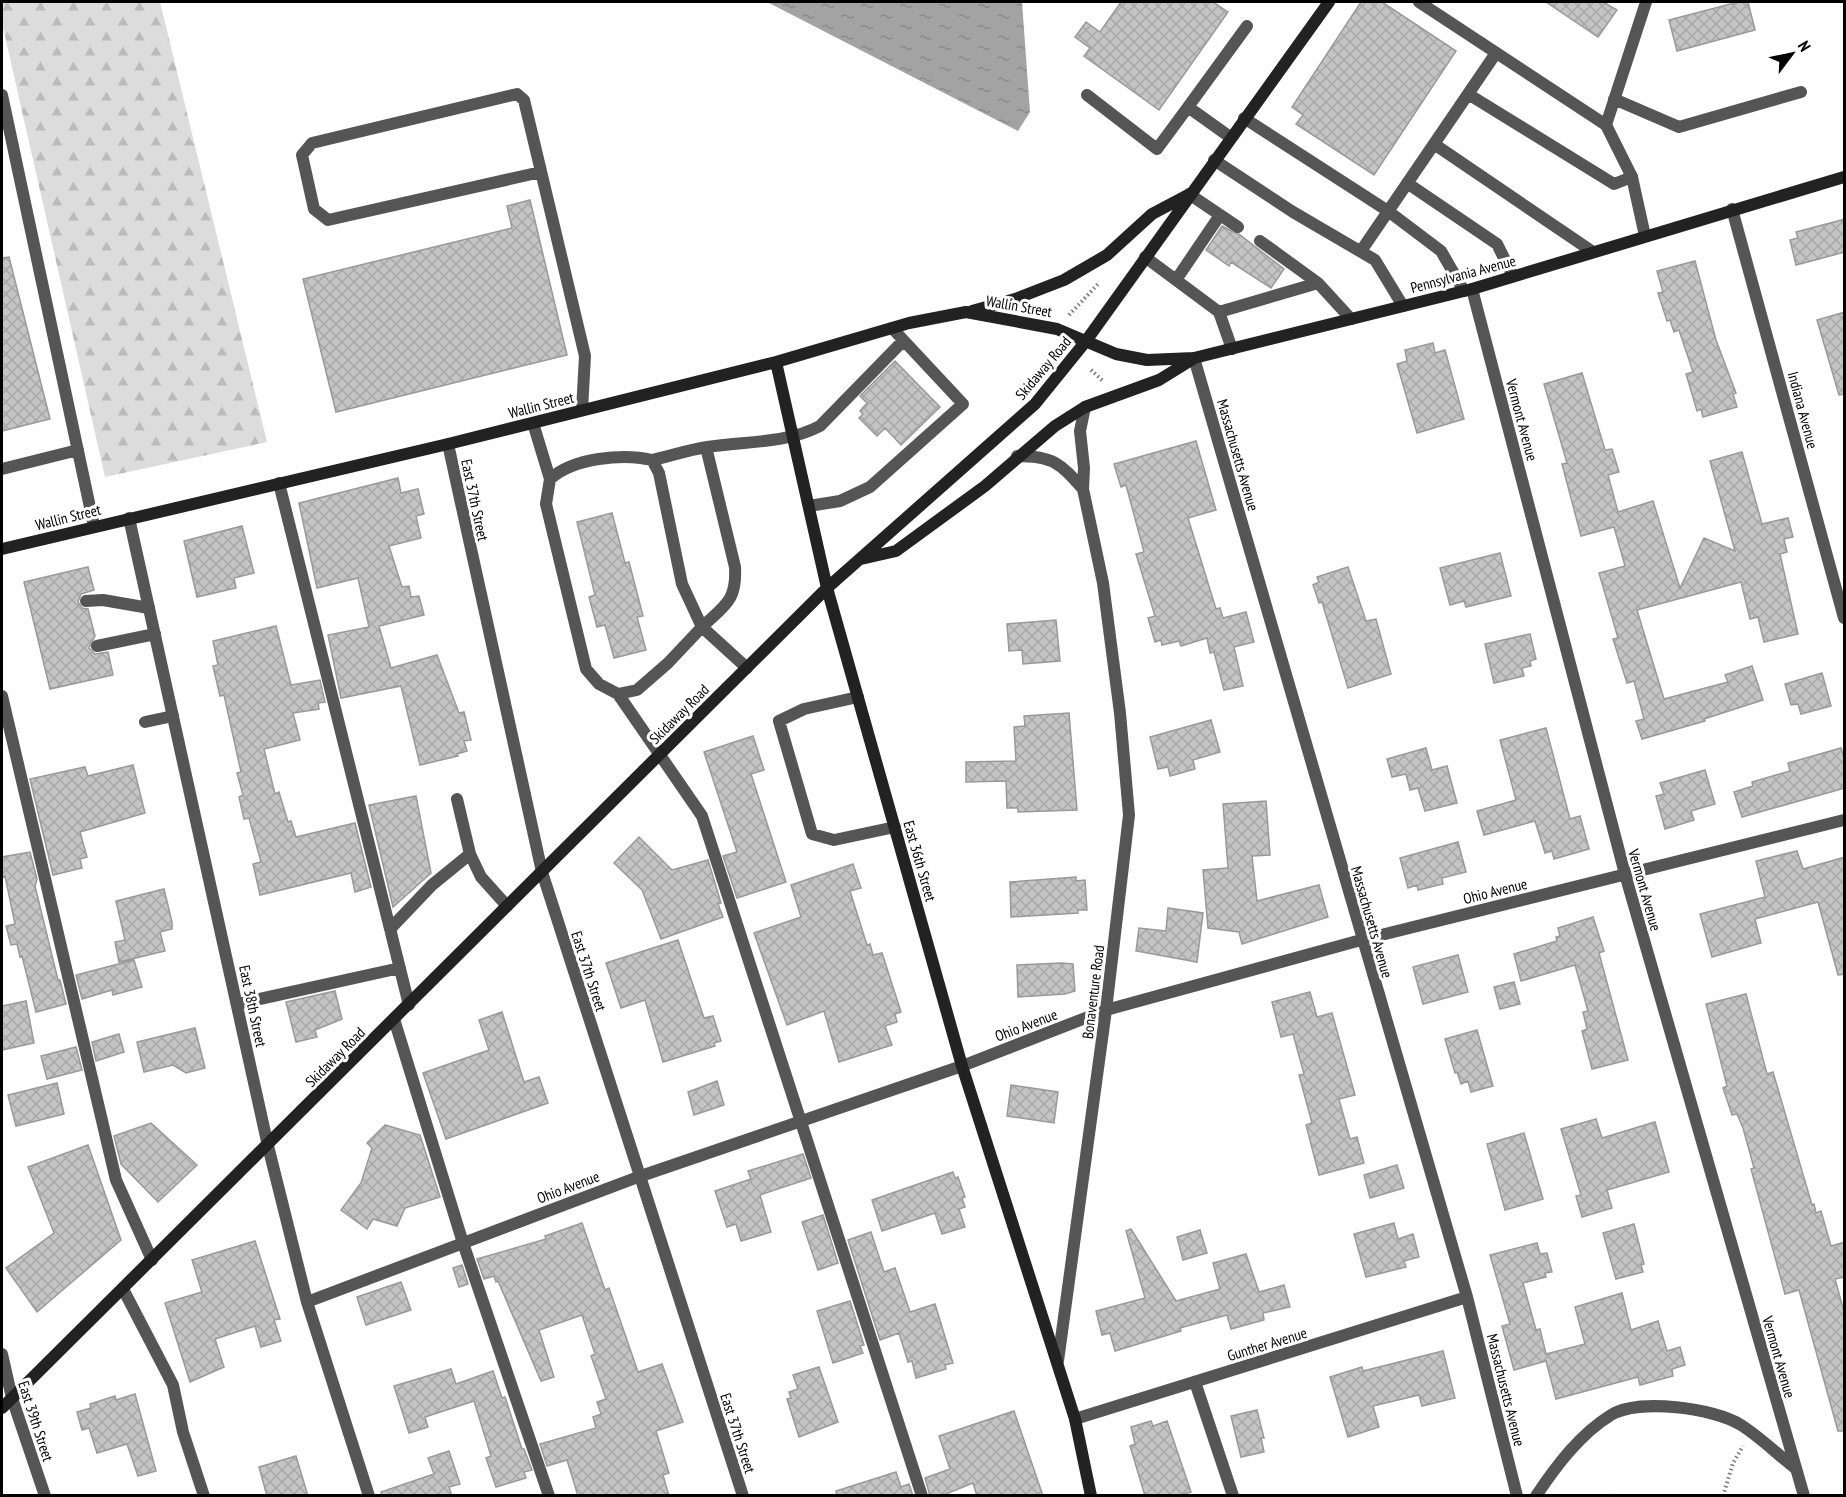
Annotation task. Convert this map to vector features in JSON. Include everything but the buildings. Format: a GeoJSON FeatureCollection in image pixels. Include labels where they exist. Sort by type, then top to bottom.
{"type":"FeatureCollection","features":[{"type":"Feature","properties":{"kind":"main road","name":"Skidaway Road"},"geometry":{"type":"LineString","coordinates":[[2,1408],[827,588],[1035,404],[1086,342],[1329,2]]}},
{"type":"Feature","properties":{"kind":"main road","name":"Pennsylvania Avenue"},"geometry":{"type":"LineString","coordinates":[[1086,342],[1116,354],[1147,360],[1194,358],[1468,290],[1845,177]]}},
{"type":"Feature","properties":{"kind":"main road"},"geometry":{"type":"LineString","coordinates":[[966,312],[1015,299],[1064,280],[1107,255],[1152,214],[1190,194]]}},
{"type":"Feature","properties":{"kind":"main road","name":"Wallin Street"},"geometry":{"type":"LineString","coordinates":[[2,549],[448,444],[776,362],[892,328],[966,312],[1057,329],[1086,342]]}},
{"type":"Feature","properties":{"kind":"main road"},"geometry":{"type":"LineString","coordinates":[[860,559],[896,551],[986,486],[1017,456],[1055,426],[1085,407],[1159,380],[1194,358]]}},
{"type":"Feature","properties":{"kind":"main road","name":"East 36th Street"},"geometry":{"type":"LineString","coordinates":[[776,362],[827,588],[962,1066],[1058,1361]]}},
{"type":"Feature","properties":{"kind":"main road","name":"Bonaventure Road"},"geometry":{"type":"LineString","coordinates":[[1058,1361],[1075,1419],[1091,1496]]}},
{"type":"Feature","properties":{"kind":"street"},"geometry":{"type":"LineString","coordinates":[[1419,2],[1606,125],[1632,177],[1645,236]]}},
{"type":"Feature","properties":{"kind":"street"},"geometry":{"type":"LineString","coordinates":[[1606,125],[1646,2]]}},
{"type":"Feature","properties":{"kind":"street"},"geometry":{"type":"LineString","coordinates":[[1087,95],[1157,149],[1247,26]]}},
{"type":"Feature","properties":{"kind":"street"},"geometry":{"type":"LineString","coordinates":[[1361,251],[1496,53]]}},
{"type":"Feature","properties":{"kind":"street"},"geometry":{"type":"LineString","coordinates":[[1614,99],[1679,127],[1801,92]]}},
{"type":"Feature","properties":{"kind":"street"},"geometry":{"type":"LineString","coordinates":[[541,172],[328,220],[314,210],[302,155],[312,143],[517,94],[524,100],[585,356],[582,410]]}},
{"type":"Feature","properties":{"kind":"street"},"geometry":{"type":"LineString","coordinates":[[1468,94],[1614,184],[1632,177]]}},
{"type":"Feature","properties":{"kind":"street"},"geometry":{"type":"LineString","coordinates":[[2,95],[94,526]]}},
{"type":"Feature","properties":{"kind":"street"},"geometry":{"type":"LineString","coordinates":[[1188,106],[1230,138]]}},
{"type":"Feature","properties":{"kind":"street","name":"Vermont Avenue"},"geometry":{"type":"LineString","coordinates":[[1244,118],[1388,211],[1441,251],[1468,290],[1625,874],[1804,1496]]}},
{"type":"Feature","properties":{"kind":"street"},"geometry":{"type":"LineString","coordinates":[[1434,144],[1593,252]]}},
{"type":"Feature","properties":{"kind":"street"},"geometry":{"type":"LineString","coordinates":[[1214,160],[1293,212],[1374,260],[1403,306]]}},
{"type":"Feature","properties":{"kind":"street"},"geometry":{"type":"LineString","coordinates":[[1407,183],[1497,244],[1513,276]]}},
{"type":"Feature","properties":{"kind":"street"},"geometry":{"type":"LineString","coordinates":[[1190,194],[1238,227]]}},
{"type":"Feature","properties":{"kind":"street","name":"Indiana Avenue"},"geometry":{"type":"LineString","coordinates":[[1732,209],[1845,618]]}},
{"type":"Feature","properties":{"kind":"street"},"geometry":{"type":"LineString","coordinates":[[1176,280],[1220,215]]}},
{"type":"Feature","properties":{"kind":"street"},"geometry":{"type":"LineString","coordinates":[[1260,242],[1318,283],[1351,319]]}},
{"type":"Feature","properties":{"kind":"street"},"geometry":{"type":"LineString","coordinates":[[1145,257],[1219,312],[1232,349]]}},
{"type":"Feature","properties":{"kind":"street"},"geometry":{"type":"LineString","coordinates":[[1219,312],[1318,283]]}},
{"type":"Feature","properties":{"kind":"street"},"geometry":{"type":"LineString","coordinates":[[809,506],[840,501],[870,488],[963,404],[892,328]]}},
{"type":"Feature","properties":{"kind":"street"},"geometry":{"type":"LineString","coordinates":[[550,479],[559,471],[615,456],[634,455],[652,460],[706,447],[793,436],[820,426],[903,341]]}},
{"type":"Feature","properties":{"kind":"street","name":"Massachusetts Avenue"},"geometry":{"type":"LineString","coordinates":[[1194,358],[1361,940],[1467,1297],[1517,1496]]}},
{"type":"Feature","properties":{"kind":"street","name":"Bonaventure Road"},"geometry":{"type":"LineString","coordinates":[[1058,1361],[1106,1010],[1129,815],[1120,713],[1103,583],[1083,489],[1084,468],[1080,431],[1085,407]]}},
{"type":"Feature","properties":{"kind":"street"},"geometry":{"type":"LineString","coordinates":[[533,423],[550,479],[546,504],[586,669],[599,684],[618,694],[661,753],[702,816],[922,1496]]}},
{"type":"Feature","properties":{"kind":"street","name":"East 37th Street"},"geometry":{"type":"LineString","coordinates":[[448,444],[542,872],[638,1177],[743,1496]]}},
{"type":"Feature","properties":{"kind":"street"},"geometry":{"type":"LineString","coordinates":[[618,694],[636,690],[668,663],[730,599],[736,587],[735,567],[706,447]]}},
{"type":"Feature","properties":{"kind":"street"},"geometry":{"type":"LineString","coordinates":[[2,469],[78,450]]}},
{"type":"Feature","properties":{"kind":"street","name":"Bonaventure Road"},"geometry":{"type":"LineString","coordinates":[[1017,456],[1043,456],[1061,464],[1083,489]]}},
{"type":"Feature","properties":{"kind":"street"},"geometry":{"type":"LineString","coordinates":[[652,460],[659,473],[682,584],[702,627],[747,668]]}},
{"type":"Feature","properties":{"kind":"street"},"geometry":{"type":"LineString","coordinates":[[279,483],[409,1005]]}},
{"type":"Feature","properties":{"kind":"street","name":"East 38th Street"},"geometry":{"type":"LineString","coordinates":[[129,518],[268,1146],[308,1302],[369,1496]]}},
{"type":"Feature","properties":{"kind":"street"},"geometry":{"type":"LineString","coordinates":[[86,601],[103,600],[149,608]]}},
{"type":"Feature","properties":{"kind":"street"},"geometry":{"type":"LineString","coordinates":[[97,646],[155,634]]}},
{"type":"Feature","properties":{"kind":"street"},"geometry":{"type":"LineString","coordinates":[[2,696],[116,1180],[152,1260]]}},
{"type":"Feature","properties":{"kind":"street"},"geometry":{"type":"LineString","coordinates":[[858,697],[804,710],[778,721],[812,834],[834,840],[895,827]]}},
{"type":"Feature","properties":{"kind":"street"},"geometry":{"type":"LineString","coordinates":[[145,722],[173,716]]}},
{"type":"Feature","properties":{"kind":"street"},"geometry":{"type":"LineString","coordinates":[[456,799],[470,854],[481,877],[507,906]]}},
{"type":"Feature","properties":{"kind":"street","name":"Ohio Avenue"},"geometry":{"type":"LineString","coordinates":[[308,1302],[638,1177],[962,1066],[1106,1010],[1361,940],[1845,820]]}},
{"type":"Feature","properties":{"kind":"street"},"geometry":{"type":"LineString","coordinates":[[390,929],[432,885],[470,854]]}},
{"type":"Feature","properties":{"kind":"street"},"geometry":{"type":"LineString","coordinates":[[237,1004],[400,968]]}},
{"type":"Feature","properties":{"kind":"street"},"geometry":{"type":"LineString","coordinates":[[394,1019],[464,1243],[549,1496]]}},
{"type":"Feature","properties":{"kind":"street"},"geometry":{"type":"LineString","coordinates":[[123,1289],[173,1385],[183,1432],[204,1496]]}},
{"type":"Feature","properties":{"kind":"street","name":"Gunther Avenue"},"geometry":{"type":"LineString","coordinates":[[1075,1419],[1467,1297]]}},
{"type":"Feature","properties":{"kind":"street","name":"East 39th Street"},"geometry":{"type":"LineString","coordinates":[[2,1354],[12,1398],[45,1496]]}},
{"type":"Feature","properties":{"kind":"street"},"geometry":{"type":"LineString","coordinates":[[1195,1382],[1233,1496]]}},
{"type":"Feature","properties":{"kind":"street"},"geometry":{"type":"LineString","coordinates":[[1536,1496],[1561,1458],[1612,1414],[1658,1405],[1700,1410],[1740,1424],[1795,1468]]}},
{"type":"Feature","properties":{"kind":"path"},"geometry":{"type":"LineString","coordinates":[[1065,320],[1102,280]]}},
{"type":"Feature","properties":{"kind":"path"},"geometry":{"type":"LineString","coordinates":[[1091,370],[1109,387]]}},
{"type":"Feature","properties":{"kind":"path"},"geometry":{"type":"LineString","coordinates":[[1723,1496],[1733,1463],[1750,1433]]}},
{"type":"Feature","properties":{"kind":"green space"},"geometry":{"type":"Polygon","coordinates":[[[2,2],[160,2],[267,442],[105,477],[2,23],[2,2]]]}},
{"type":"Feature","properties":{"kind":"water"},"geometry":{"type":"Polygon","coordinates":[[[767,2],[1022,2],[1030,112],[1018,131],[767,2]]]}}]}
